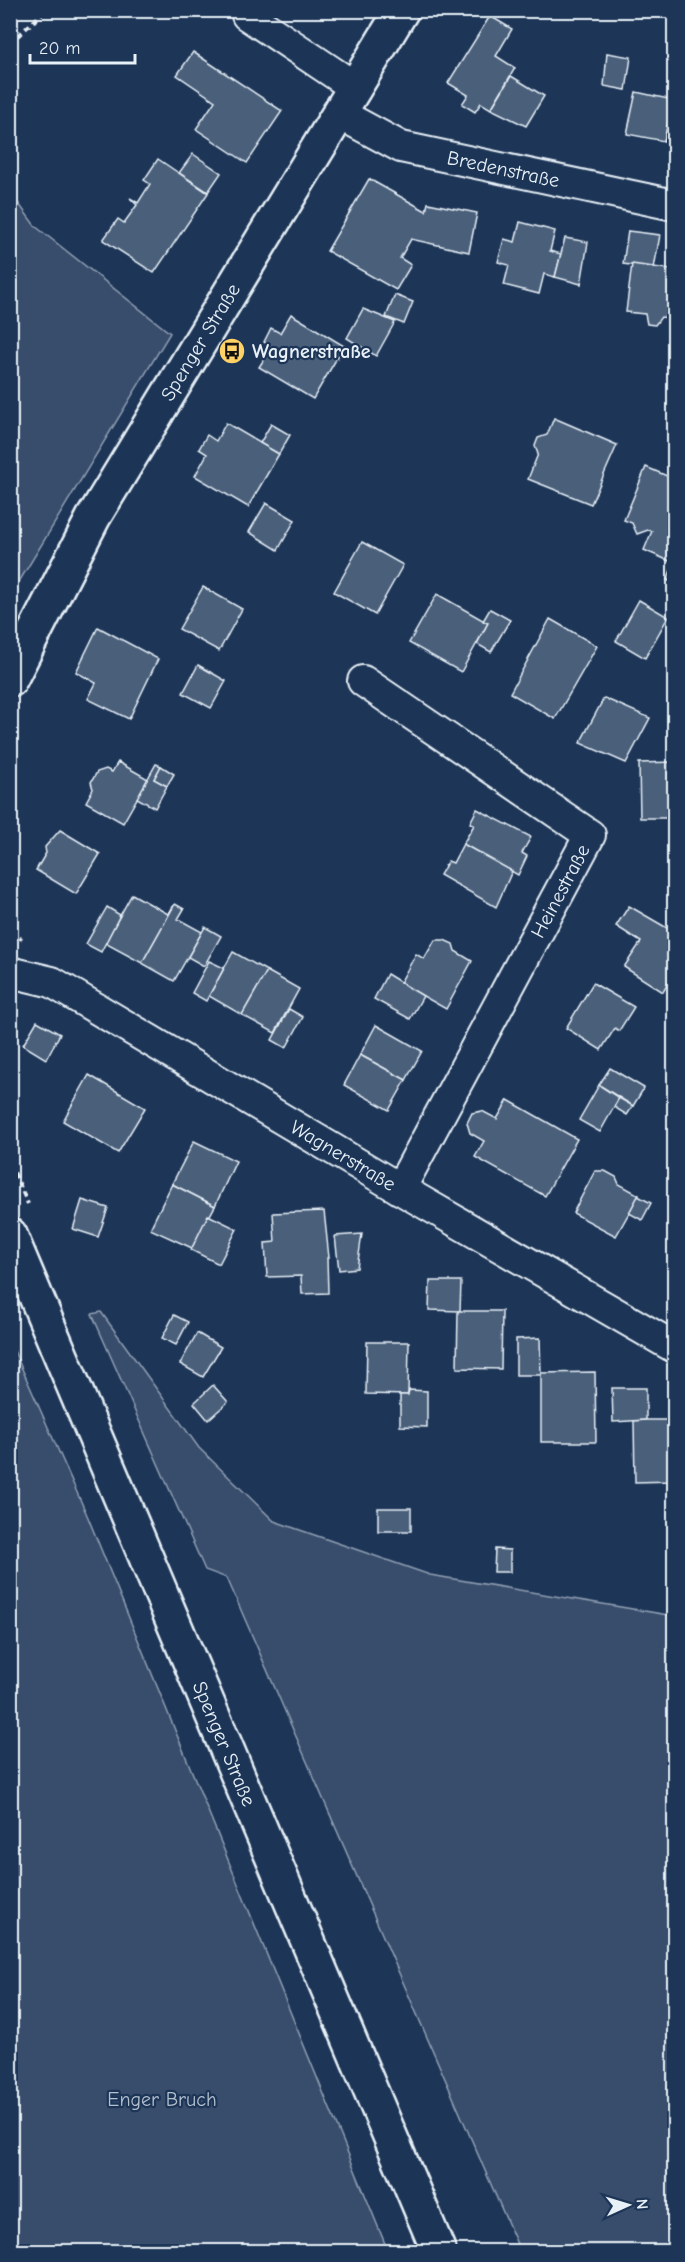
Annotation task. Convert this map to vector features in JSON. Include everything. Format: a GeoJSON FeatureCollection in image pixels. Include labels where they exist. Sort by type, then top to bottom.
{"type":"FeatureCollection","features":[{"type":"Feature","properties":{"kind":"street","name":"Spenger Straße"},"geometry":{"type":"LineString","coordinates":[[10,680],[93,518],[402,10]]}},
{"type":"Feature","properties":{"kind":"street","name":"Bredenstraße"},"geometry":{"type":"LineString","coordinates":[[247,15],[401,147],[675,205]]}},
{"type":"Feature","properties":{"kind":"street","name":"Heinestraße"},"geometry":{"type":"LineString","coordinates":[[363,681],[590,835],[400,1189]]}},
{"type":"Feature","properties":{"kind":"street","name":"Wagnerstraße"},"geometry":{"type":"LineString","coordinates":[[10,972],[52,982],[400,1189],[675,1347]]}},
{"type":"Feature","properties":{"kind":"street","name":"Spenger Straße"},"geometry":{"type":"LineString","coordinates":[[10,1235],[439,2252]]}},
{"type":"Feature","properties":{"kind":"path"},"geometry":{"type":"LineString","coordinates":[[10,43],[46,10]]}},
{"type":"Feature","properties":{"kind":"green space"},"geometry":{"type":"Polygon","coordinates":[[[11,193],[35,226],[170,333],[11,595],[11,193]]]}},
{"type":"Feature","properties":{"kind":"green space"},"geometry":{"type":"Polygon","coordinates":[[[101,1312],[199,1448],[274,1521],[430,1575],[674,1616],[674,2251],[520,2251],[227,1578],[205,1570],[92,1314],[101,1312]]]}},
{"type":"Feature","properties":{"kind":"green space","name":"Enger Bruch"},"geometry":{"type":"Polygon","coordinates":[[[11,1344],[87,1515],[388,2251],[11,2251],[11,1344]]]}},
{"type":"Feature","properties":{"kind":"building"},"geometry":{"type":"Polygon","coordinates":[[[490,16],[512,29],[496,56],[515,68],[491,109],[481,103],[475,112],[462,104],[468,95],[448,83],[490,16]]]}},
{"type":"Feature","properties":{"kind":"building"},"geometry":{"type":"Polygon","coordinates":[[[193,52],[282,111],[247,163],[196,129],[215,101],[177,75],[193,52]]]}},
{"type":"Feature","properties":{"kind":"building"},"geometry":{"type":"Polygon","coordinates":[[[607,53],[631,57],[626,90],[604,86],[607,53]]]}},
{"type":"Feature","properties":{"kind":"building"},"geometry":{"type":"Polygon","coordinates":[[[511,76],[544,96],[526,126],[491,109],[511,76]]]}},
{"type":"Feature","properties":{"kind":"building"},"geometry":{"type":"Polygon","coordinates":[[[636,92],[673,100],[664,141],[627,134],[636,92]]]}},
{"type":"Feature","properties":{"kind":"building"},"geometry":{"type":"Polygon","coordinates":[[[674,100],[674,144],[664,141],[674,100]]]}},
{"type":"Feature","properties":{"kind":"building"},"geometry":{"type":"Polygon","coordinates":[[[193,154],[221,173],[208,192],[179,173],[193,154]]]}},
{"type":"Feature","properties":{"kind":"building"},"geometry":{"type":"Polygon","coordinates":[[[158,159],[208,193],[154,273],[103,240],[118,219],[124,223],[137,205],[130,198],[138,203],[150,184],[144,180],[158,159]]]}},
{"type":"Feature","properties":{"kind":"building"},"geometry":{"type":"Polygon","coordinates":[[[369,179],[426,211],[428,203],[477,213],[469,252],[411,239],[400,258],[411,265],[396,290],[327,251],[369,179]]]}},
{"type":"Feature","properties":{"kind":"building"},"geometry":{"type":"Polygon","coordinates":[[[520,222],[555,231],[550,251],[561,254],[555,277],[544,274],[539,294],[504,285],[509,265],[498,262],[504,239],[515,242],[520,222]]]}},
{"type":"Feature","properties":{"kind":"building"},"geometry":{"type":"Polygon","coordinates":[[[628,231],[660,235],[654,268],[623,264],[628,231]]]}},
{"type":"Feature","properties":{"kind":"building"},"geometry":{"type":"Polygon","coordinates":[[[565,238],[588,242],[581,284],[555,277],[565,238]]]}},
{"type":"Feature","properties":{"kind":"building"},"geometry":{"type":"Polygon","coordinates":[[[632,264],[674,270],[674,319],[661,317],[655,325],[647,324],[645,314],[626,312],[632,264]]]}},
{"type":"Feature","properties":{"kind":"building"},"geometry":{"type":"Polygon","coordinates":[[[395,295],[413,302],[404,324],[386,317],[395,295]]]}},
{"type":"Feature","properties":{"kind":"building"},"geometry":{"type":"Polygon","coordinates":[[[363,309],[395,322],[376,356],[347,338],[363,309]]]}},
{"type":"Feature","properties":{"kind":"building"},"geometry":{"type":"Polygon","coordinates":[[[291,314],[344,346],[313,399],[259,367],[272,347],[264,342],[271,328],[280,333],[291,314]]]}},
{"type":"Feature","properties":{"kind":"building"},"geometry":{"type":"Polygon","coordinates":[[[554,418],[617,445],[591,504],[528,479],[538,454],[535,446],[538,438],[547,435],[554,418]]]}},
{"type":"Feature","properties":{"kind":"building"},"geometry":{"type":"Polygon","coordinates":[[[226,423],[279,454],[248,507],[195,476],[207,454],[199,449],[207,435],[216,441],[226,423]]]}},
{"type":"Feature","properties":{"kind":"building"},"geometry":{"type":"Polygon","coordinates":[[[271,424],[290,435],[279,454],[260,443],[271,424]]]}},
{"type":"Feature","properties":{"kind":"building"},"geometry":{"type":"Polygon","coordinates":[[[646,467],[674,479],[674,563],[644,550],[652,531],[637,534],[632,523],[624,520],[646,467]]]}},
{"type":"Feature","properties":{"kind":"building"},"geometry":{"type":"Polygon","coordinates":[[[266,503],[295,520],[278,550],[249,532],[266,503]]]}},
{"type":"Feature","properties":{"kind":"building"},"geometry":{"type":"Polygon","coordinates":[[[362,542],[403,565],[375,615],[334,592],[362,542]]]}},
{"type":"Feature","properties":{"kind":"building"},"geometry":{"type":"Polygon","coordinates":[[[674,563],[674,583],[667,580],[674,563]]]}},
{"type":"Feature","properties":{"kind":"building"},"geometry":{"type":"Polygon","coordinates":[[[203,587],[242,609],[219,651],[179,629],[203,587]]]}},
{"type":"Feature","properties":{"kind":"building"},"geometry":{"type":"Polygon","coordinates":[[[437,594],[488,623],[461,672],[409,643],[437,594]]]}},
{"type":"Feature","properties":{"kind":"building"},"geometry":{"type":"Polygon","coordinates":[[[639,600],[668,617],[645,658],[616,641],[639,600]]]}},
{"type":"Feature","properties":{"kind":"building"},"geometry":{"type":"Polygon","coordinates":[[[490,609],[510,620],[491,652],[477,644],[488,623],[483,621],[490,609]]]}},
{"type":"Feature","properties":{"kind":"building"},"geometry":{"type":"Polygon","coordinates":[[[550,619],[597,646],[555,719],[510,693],[550,619]]]}},
{"type":"Feature","properties":{"kind":"building"},"geometry":{"type":"Polygon","coordinates":[[[98,627],[158,659],[129,719],[88,699],[96,683],[76,672],[98,627]]]}},
{"type":"Feature","properties":{"kind":"building"},"geometry":{"type":"Polygon","coordinates":[[[198,665],[226,681],[211,708],[183,693],[198,665]]]}},
{"type":"Feature","properties":{"kind":"building"},"geometry":{"type":"Polygon","coordinates":[[[604,698],[650,718],[626,763],[580,743],[604,698]]]}},
{"type":"Feature","properties":{"kind":"building"},"geometry":{"type":"Polygon","coordinates":[[[118,762],[148,779],[123,823],[86,802],[93,789],[91,782],[97,772],[106,769],[112,772],[118,762]]]}},
{"type":"Feature","properties":{"kind":"building"},"geometry":{"type":"Polygon","coordinates":[[[674,762],[674,818],[640,818],[639,763],[674,762]]]}},
{"type":"Feature","properties":{"kind":"building"},"geometry":{"type":"Polygon","coordinates":[[[156,764],[161,766],[154,779],[167,786],[155,808],[137,798],[156,764]]]}},
{"type":"Feature","properties":{"kind":"building"},"geometry":{"type":"Polygon","coordinates":[[[161,766],[174,774],[167,786],[154,779],[161,766]]]}},
{"type":"Feature","properties":{"kind":"building"},"geometry":{"type":"Polygon","coordinates":[[[477,809],[531,837],[522,853],[527,856],[518,875],[463,844],[474,825],[470,823],[477,809]]]}},
{"type":"Feature","properties":{"kind":"building"},"geometry":{"type":"Polygon","coordinates":[[[60,830],[100,854],[76,894],[36,870],[46,853],[45,847],[60,830]]]}},
{"type":"Feature","properties":{"kind":"building"},"geometry":{"type":"Polygon","coordinates":[[[463,844],[512,871],[496,907],[440,875],[448,861],[453,863],[463,844]]]}},
{"type":"Feature","properties":{"kind":"building"},"geometry":{"type":"Polygon","coordinates":[[[132,894],[168,914],[175,904],[142,963],[105,943],[132,894]]]}},
{"type":"Feature","properties":{"kind":"building"},"geometry":{"type":"Polygon","coordinates":[[[175,904],[184,909],[178,919],[202,932],[174,981],[142,963],[175,904]]]}},
{"type":"Feature","properties":{"kind":"building"},"geometry":{"type":"Polygon","coordinates":[[[629,906],[674,932],[674,974],[663,992],[624,967],[641,942],[616,926],[629,906]]]}},
{"type":"Feature","properties":{"kind":"building"},"geometry":{"type":"Polygon","coordinates":[[[107,907],[120,915],[101,952],[86,944],[107,907]]]}},
{"type":"Feature","properties":{"kind":"building"},"geometry":{"type":"Polygon","coordinates":[[[205,927],[221,936],[204,966],[188,957],[205,927]]]}},
{"type":"Feature","properties":{"kind":"building"},"geometry":{"type":"Polygon","coordinates":[[[435,940],[444,940],[453,944],[455,951],[472,961],[446,1009],[400,983],[416,954],[424,959],[435,940]]]}},
{"type":"Feature","properties":{"kind":"building"},"geometry":{"type":"Polygon","coordinates":[[[233,952],[267,971],[242,1015],[209,996],[233,952]]]}},
{"type":"Feature","properties":{"kind":"building"},"geometry":{"type":"Polygon","coordinates":[[[209,961],[224,968],[206,1001],[192,993],[209,961]]]}},
{"type":"Feature","properties":{"kind":"building"},"geometry":{"type":"Polygon","coordinates":[[[267,971],[299,989],[275,1033],[242,1015],[267,971]]]}},
{"type":"Feature","properties":{"kind":"building"},"geometry":{"type":"Polygon","coordinates":[[[387,974],[423,996],[410,1019],[374,999],[387,974]]]}},
{"type":"Feature","properties":{"kind":"building"},"geometry":{"type":"Polygon","coordinates":[[[593,983],[634,1007],[619,1031],[615,1028],[601,1050],[566,1028],[593,983]]]}},
{"type":"Feature","properties":{"kind":"building"},"geometry":{"type":"Polygon","coordinates":[[[289,1009],[303,1017],[286,1048],[272,1040],[289,1009]]]}},
{"type":"Feature","properties":{"kind":"building"},"geometry":{"type":"Polygon","coordinates":[[[37,1021],[60,1034],[46,1059],[23,1045],[37,1021]]]}},
{"type":"Feature","properties":{"kind":"building"},"geometry":{"type":"Polygon","coordinates":[[[376,1025],[422,1051],[406,1080],[360,1055],[376,1025]]]}},
{"type":"Feature","properties":{"kind":"building"},"geometry":{"type":"Polygon","coordinates":[[[360,1055],[406,1080],[389,1110],[344,1085],[360,1055]]]}},
{"type":"Feature","properties":{"kind":"building"},"geometry":{"type":"Polygon","coordinates":[[[610,1068],[644,1088],[633,1106],[599,1085],[610,1068]]]}},
{"type":"Feature","properties":{"kind":"building"},"geometry":{"type":"Polygon","coordinates":[[[89,1075],[145,1108],[118,1153],[63,1121],[89,1075]]]}},
{"type":"Feature","properties":{"kind":"building"},"geometry":{"type":"Polygon","coordinates":[[[599,1085],[619,1098],[600,1132],[579,1120],[599,1085]]]}},
{"type":"Feature","properties":{"kind":"building"},"geometry":{"type":"Polygon","coordinates":[[[619,1098],[633,1106],[627,1115],[614,1107],[619,1098]]]}},
{"type":"Feature","properties":{"kind":"building"},"geometry":{"type":"Polygon","coordinates":[[[508,1100],[577,1139],[545,1196],[475,1157],[484,1141],[470,1133],[467,1123],[472,1113],[482,1111],[497,1119],[508,1100]]]}},
{"type":"Feature","properties":{"kind":"building"},"geometry":{"type":"Polygon","coordinates":[[[194,1141],[236,1161],[215,1206],[172,1184],[194,1141]]]}},
{"type":"Feature","properties":{"kind":"building"},"geometry":{"type":"Polygon","coordinates":[[[595,1171],[605,1171],[616,1177],[619,1184],[639,1195],[616,1236],[573,1213],[595,1171]]]}},
{"type":"Feature","properties":{"kind":"building"},"geometry":{"type":"Polygon","coordinates":[[[172,1184],[215,1206],[192,1248],[150,1229],[172,1184]]]}},
{"type":"Feature","properties":{"kind":"building"},"geometry":{"type":"Polygon","coordinates":[[[638,1196],[651,1203],[642,1220],[629,1213],[638,1196]]]}},
{"type":"Feature","properties":{"kind":"building"},"geometry":{"type":"Polygon","coordinates":[[[82,1200],[108,1208],[98,1237],[73,1229],[82,1200]]]}},
{"type":"Feature","properties":{"kind":"building"},"geometry":{"type":"Polygon","coordinates":[[[324,1211],[329,1258],[327,1258],[328,1293],[302,1294],[301,1276],[267,1277],[265,1243],[275,1242],[273,1213],[324,1211]]]}},
{"type":"Feature","properties":{"kind":"building"},"geometry":{"type":"Polygon","coordinates":[[[208,1215],[237,1229],[219,1264],[191,1250],[208,1215]]]}},
{"type":"Feature","properties":{"kind":"building"},"geometry":{"type":"Polygon","coordinates":[[[362,1234],[357,1268],[339,1270],[335,1236],[362,1234]]]}},
{"type":"Feature","properties":{"kind":"building"},"geometry":{"type":"Polygon","coordinates":[[[430,1281],[461,1281],[460,1311],[429,1310],[430,1281]]]}},
{"type":"Feature","properties":{"kind":"building"},"geometry":{"type":"Polygon","coordinates":[[[458,1311],[502,1311],[501,1369],[457,1368],[458,1311]]]}},
{"type":"Feature","properties":{"kind":"building"},"geometry":{"type":"Polygon","coordinates":[[[174,1315],[188,1322],[176,1345],[162,1338],[174,1315]]]}},
{"type":"Feature","properties":{"kind":"building"},"geometry":{"type":"Polygon","coordinates":[[[197,1333],[221,1347],[203,1377],[180,1364],[197,1333]]]}},
{"type":"Feature","properties":{"kind":"building"},"geometry":{"type":"Polygon","coordinates":[[[540,1338],[541,1375],[516,1375],[516,1339],[540,1338]]]}},
{"type":"Feature","properties":{"kind":"building"},"geometry":{"type":"Polygon","coordinates":[[[367,1342],[409,1342],[408,1395],[366,1394],[367,1342]]]}},
{"type":"Feature","properties":{"kind":"building"},"geometry":{"type":"Polygon","coordinates":[[[595,1372],[596,1442],[541,1442],[541,1373],[595,1372]]]}},
{"type":"Feature","properties":{"kind":"building"},"geometry":{"type":"Polygon","coordinates":[[[213,1385],[228,1402],[208,1420],[194,1403],[213,1385]]]}},
{"type":"Feature","properties":{"kind":"building"},"geometry":{"type":"Polygon","coordinates":[[[612,1388],[646,1388],[646,1420],[613,1422],[612,1388]]]}},
{"type":"Feature","properties":{"kind":"building"},"geometry":{"type":"Polygon","coordinates":[[[409,1390],[427,1391],[427,1427],[400,1426],[400,1395],[408,1395],[409,1390]]]}},
{"type":"Feature","properties":{"kind":"building"},"geometry":{"type":"Polygon","coordinates":[[[674,1420],[674,1481],[635,1482],[634,1421],[674,1420]]]}},
{"type":"Feature","properties":{"kind":"building"},"geometry":{"type":"Polygon","coordinates":[[[378,1508],[411,1508],[411,1531],[378,1531],[378,1508]]]}},
{"type":"Feature","properties":{"kind":"building"},"geometry":{"type":"Polygon","coordinates":[[[495,1549],[510,1550],[510,1572],[494,1572],[495,1549]]]}},
{"type":"Feature","properties":{"kind":"place","name":"Wagnerstraße"},"geometry":{"type":"Point","coordinates":[232,351]}}]}
